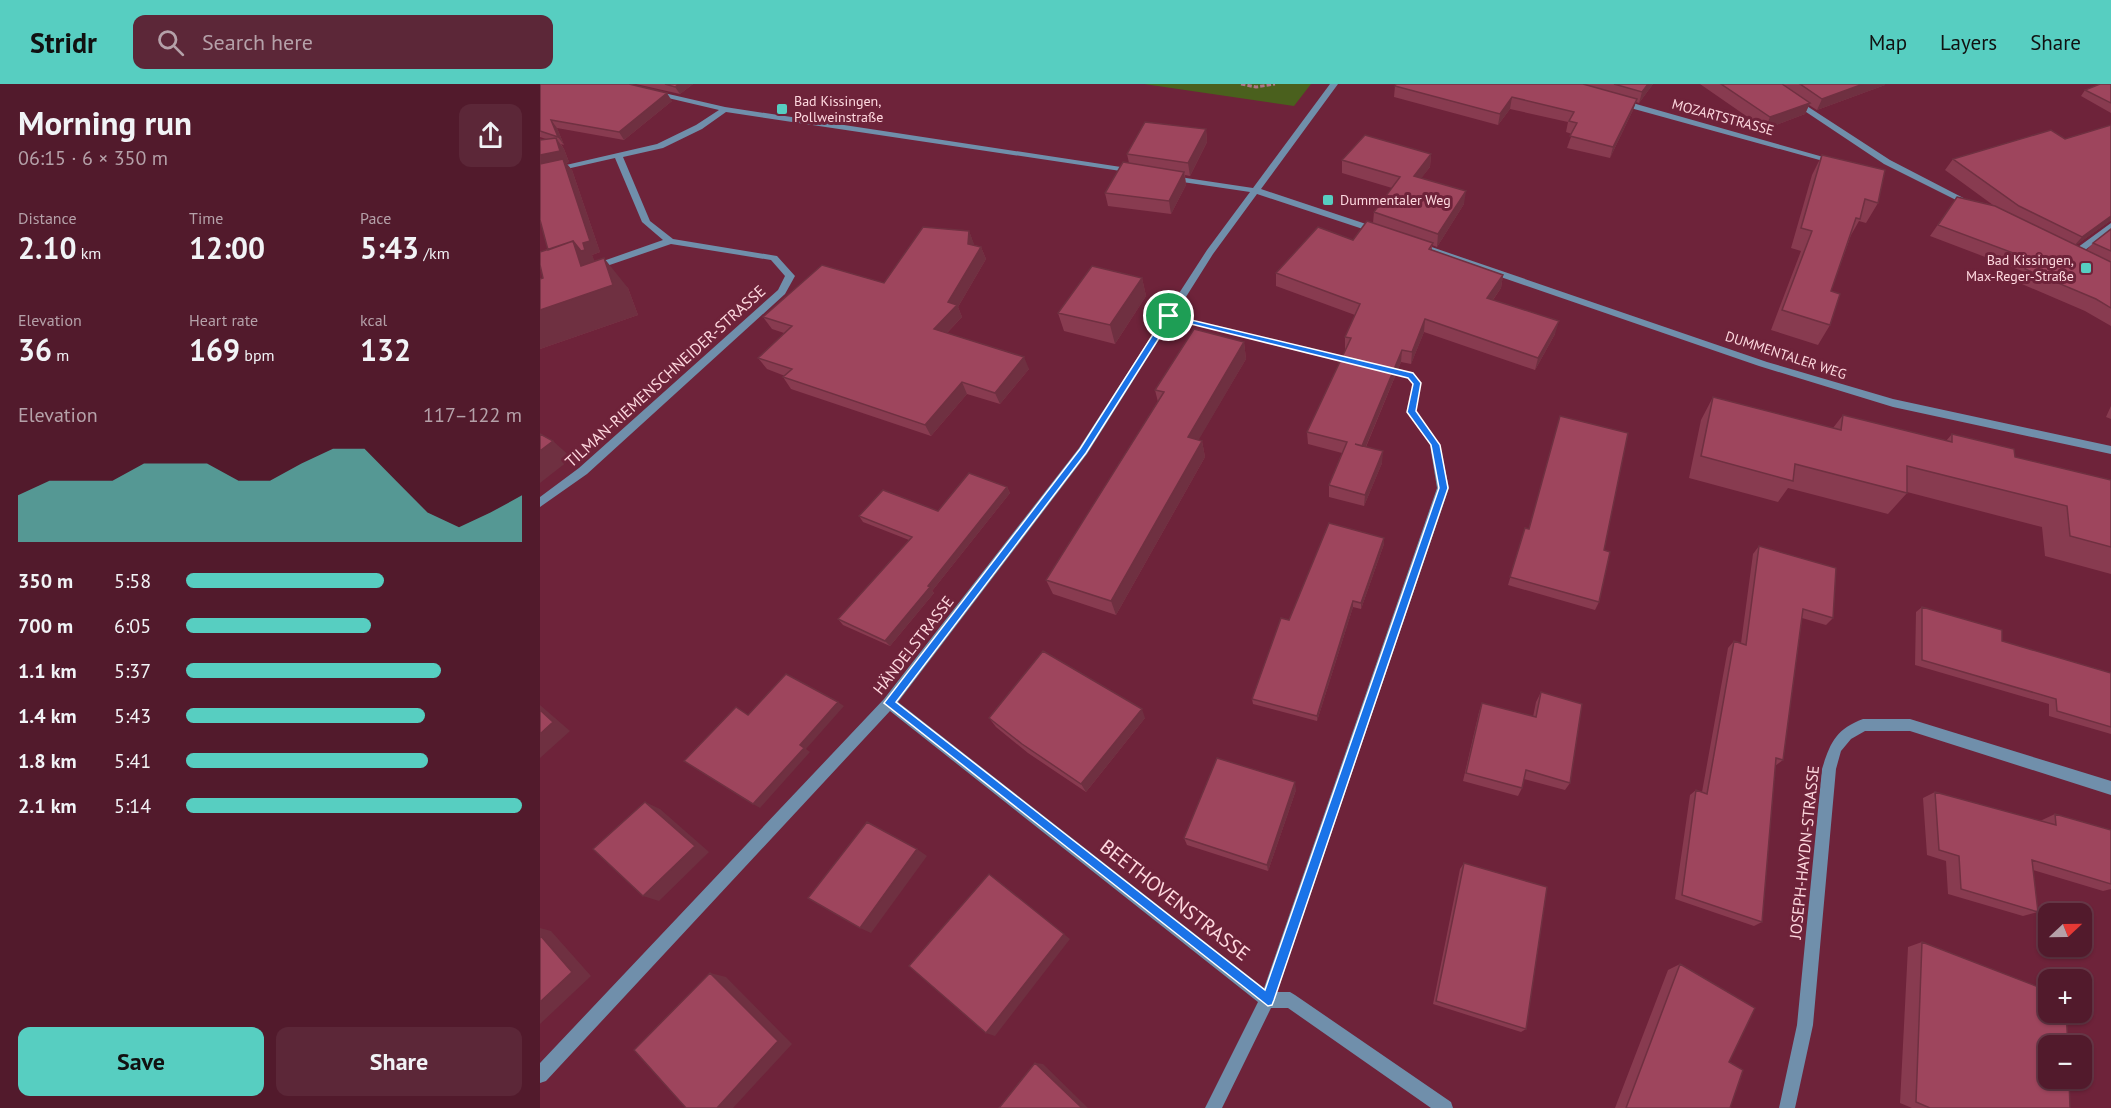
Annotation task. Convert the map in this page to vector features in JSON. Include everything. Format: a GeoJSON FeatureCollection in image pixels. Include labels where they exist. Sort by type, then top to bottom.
{"type":"FeatureCollection","features":[{"type":"Feature","properties":{"kind":"street","name":"HÄNDELSTRASSE"},"geometry":{"type":"LineString","coordinates":[[540,1075],[889,703],[1083,451],[1210,252],[1334,84]]}},
{"type":"Feature","properties":{"kind":"street"},"geometry":{"type":"LineString","coordinates":[[1768,84],[1887,162],[1980,209]]}},
{"type":"Feature","properties":{"kind":"street"},"geometry":{"type":"LineString","coordinates":[[650,92],[725,109],[1138,172]]}},
{"type":"Feature","properties":{"kind":"street","name":"MOZARTSTRASSE"},"geometry":{"type":"LineString","coordinates":[[1608,99],[1844,164]]}},
{"type":"Feature","properties":{"kind":"street"},"geometry":{"type":"LineString","coordinates":[[540,173],[660,146],[699,127],[725,109]]}},
{"type":"Feature","properties":{"kind":"street","name":"TILMAN-RIEMENSCHNEIDER-STRASSE"},"geometry":{"type":"LineString","coordinates":[[540,503],[583,471],[782,292],[790,276],[774,258],[670,241],[646,222],[618,155]]}},
{"type":"Feature","properties":{"kind":"street"},"geometry":{"type":"LineString","coordinates":[[1877,166],[1887,162]]}},
{"type":"Feature","properties":{"kind":"street"},"geometry":{"type":"LineString","coordinates":[[1162,176],[1257,190],[1383,233]]}},
{"type":"Feature","properties":{"kind":"street"},"geometry":{"type":"LineString","coordinates":[[2073,255],[2111,226]]}},
{"type":"Feature","properties":{"kind":"street"},"geometry":{"type":"LineString","coordinates":[[579,272],[670,241]]}},
{"type":"Feature","properties":{"kind":"street","name":"DUMMENTALER WEG"},"geometry":{"type":"LineString","coordinates":[[1406,241],[1763,364],[1882,399],[2111,450]]}},
{"type":"Feature","properties":{"kind":"street"},"geometry":{"type":"LineString","coordinates":[[2063,250],[2083,260]]}},
{"type":"Feature","properties":{"kind":"street"},"geometry":{"type":"LineString","coordinates":[[1213,1108],[1268,1000],[1443,488],[1435,445]]}},
{"type":"Feature","properties":{"kind":"street","name":"BEETHOVENSTRASSE"},"geometry":{"type":"LineString","coordinates":[[889,703],[1268,1000],[1290,1000],[1445,1108]]}},
{"type":"Feature","properties":{"kind":"street","name":"JOSEPH-HAYDN-STRASSE"},"geometry":{"type":"LineString","coordinates":[[1787,1108],[1806,1025],[1829,769],[1835,748],[1846,735],[1863,725],[1910,726],[2111,788]]}},
{"type":"Feature","properties":{"kind":"path"},"geometry":{"type":"LineString","coordinates":[[1241,84],[1256,87],[1275,84]]}},
{"type":"Feature","properties":{"kind":"path"},"geometry":{"type":"LineString","coordinates":[[1169,316],[1353,361]]}},
{"type":"Feature","properties":{"kind":"path"},"geometry":{"type":"LineString","coordinates":[[1388,370],[1410,375],[1417,383],[1412,412],[1435,445]]}},
{"type":"Feature","properties":{"kind":"green space"},"geometry":{"type":"Polygon","coordinates":[[[1144,84],[1311,84],[1294,106],[1144,84]]]}},
{"type":"Feature","properties":{"kind":"building"},"geometry":{"type":"Polygon","coordinates":[[[540,84],[629,84],[667,93],[619,132],[551,120],[558,137],[540,131],[540,84]]]}},
{"type":"Feature","properties":{"kind":"building"},"geometry":{"type":"Polygon","coordinates":[[[1396,84],[1583,84],[1637,99],[1613,147],[1570,136],[1577,123],[1569,121],[1574,112],[1512,97],[1500,114],[1395,86],[1396,84]]]}},
{"type":"Feature","properties":{"kind":"building"},"geometry":{"type":"Polygon","coordinates":[[[1614,84],[1648,84],[1642,92],[1614,84]]]}},
{"type":"Feature","properties":{"kind":"building"},"geometry":{"type":"Polygon","coordinates":[[[1721,84],[1782,84],[1810,103],[1770,117],[1721,84]]]}},
{"type":"Feature","properties":{"kind":"building"},"geometry":{"type":"Polygon","coordinates":[[[1800,84],[1863,84],[1822,99],[1800,84]]]}},
{"type":"Feature","properties":{"kind":"building"},"geometry":{"type":"Polygon","coordinates":[[[2100,84],[2111,84],[2111,103],[2085,90],[2100,84]]]}},
{"type":"Feature","properties":{"kind":"building"},"geometry":{"type":"Polygon","coordinates":[[[1145,122],[1206,129],[1188,163],[1127,154],[1145,122]]]}},
{"type":"Feature","properties":{"kind":"building"},"geometry":{"type":"Polygon","coordinates":[[[2111,125],[2111,216],[2082,237],[2019,206],[1953,159],[2051,130],[2065,139],[2111,125]]]}},
{"type":"Feature","properties":{"kind":"building"},"geometry":{"type":"Polygon","coordinates":[[[1365,135],[1431,154],[1414,176],[1466,191],[1438,234],[1374,212],[1400,177],[1342,160],[1365,135]]]}},
{"type":"Feature","properties":{"kind":"building"},"geometry":{"type":"Polygon","coordinates":[[[556,138],[560,151],[540,155],[540,140],[556,138]]]}},
{"type":"Feature","properties":{"kind":"building"},"geometry":{"type":"Polygon","coordinates":[[[1822,155],[1885,170],[1878,203],[1865,199],[1860,219],[1856,218],[1831,291],[1840,294],[1830,325],[1782,310],[1812,231],[1801,228],[1822,155]]]}},
{"type":"Feature","properties":{"kind":"building"},"geometry":{"type":"Polygon","coordinates":[[[563,159],[590,241],[583,243],[585,250],[581,251],[573,241],[548,250],[540,220],[540,164],[563,159]]]}},
{"type":"Feature","properties":{"kind":"building"},"geometry":{"type":"Polygon","coordinates":[[[1123,162],[1184,172],[1169,201],[1105,193],[1123,162]]]}},
{"type":"Feature","properties":{"kind":"building"},"geometry":{"type":"Polygon","coordinates":[[[1957,197],[1995,206],[2111,262],[2111,308],[2096,299],[2025,269],[2032,260],[1938,225],[1957,197]]]}},
{"type":"Feature","properties":{"kind":"building"},"geometry":{"type":"Polygon","coordinates":[[[1367,221],[1433,243],[1429,249],[1503,275],[1487,298],[1559,321],[1538,358],[1425,319],[1412,352],[1402,350],[1362,446],[1383,451],[1365,495],[1329,485],[1347,442],[1307,432],[1351,338],[1345,337],[1360,304],[1276,273],[1318,227],[1353,240],[1367,221]]]}},
{"type":"Feature","properties":{"kind":"building"},"geometry":{"type":"Polygon","coordinates":[[[923,227],[969,231],[968,244],[981,247],[948,302],[957,305],[934,329],[1024,357],[995,393],[962,382],[925,425],[783,377],[792,369],[758,358],[792,326],[763,317],[822,265],[884,283],[923,227]]]}},
{"type":"Feature","properties":{"kind":"building"},"geometry":{"type":"Polygon","coordinates":[[[2111,229],[2111,251],[2093,243],[2111,229]]]}},
{"type":"Feature","properties":{"kind":"building"},"geometry":{"type":"Polygon","coordinates":[[[573,241],[581,266],[604,258],[613,285],[540,310],[540,279],[543,278],[540,252],[573,241]]]}},
{"type":"Feature","properties":{"kind":"building"},"geometry":{"type":"Polygon","coordinates":[[[1092,266],[1142,278],[1110,325],[1058,313],[1092,266]]]}},
{"type":"Feature","properties":{"kind":"building"},"geometry":{"type":"Polygon","coordinates":[[[1194,329],[1244,342],[1188,437],[1202,441],[1111,601],[1046,580],[1164,392],[1155,390],[1194,329]]]}},
{"type":"Feature","properties":{"kind":"building"},"geometry":{"type":"Polygon","coordinates":[[[1713,397],[1841,430],[1843,415],[1952,442],[1952,434],[2014,449],[2015,457],[2111,480],[2111,547],[2070,536],[2067,506],[1907,466],[1907,493],[1795,464],[1793,481],[1701,456],[1713,397]]]}},
{"type":"Feature","properties":{"kind":"building"},"geometry":{"type":"Polygon","coordinates":[[[1560,416],[1628,433],[1604,550],[1610,552],[1599,602],[1510,577],[1525,528],[1529,529],[1560,416]]]}},
{"type":"Feature","properties":{"kind":"building"},"geometry":{"type":"Polygon","coordinates":[[[540,434],[553,441],[540,451],[540,434]]]}},
{"type":"Feature","properties":{"kind":"building"},"geometry":{"type":"Polygon","coordinates":[[[969,473],[1007,487],[885,641],[838,619],[912,537],[859,516],[883,490],[938,511],[969,473]]]}},
{"type":"Feature","properties":{"kind":"building"},"geometry":{"type":"Polygon","coordinates":[[[1329,523],[1384,538],[1361,603],[1353,601],[1317,716],[1252,699],[1281,618],[1289,620],[1329,523]]]}},
{"type":"Feature","properties":{"kind":"building"},"geometry":{"type":"Polygon","coordinates":[[[1759,546],[1836,568],[1833,618],[1803,609],[1783,760],[1776,758],[1762,922],[1682,895],[1696,790],[1707,794],[1734,641],[1746,645],[1759,546]]]}},
{"type":"Feature","properties":{"kind":"building"},"geometry":{"type":"Polygon","coordinates":[[[1922,607],[2002,630],[2002,641],[2111,673],[2111,727],[2057,711],[2056,699],[1922,660],[1922,607]]]}},
{"type":"Feature","properties":{"kind":"building"},"geometry":{"type":"Polygon","coordinates":[[[1043,651],[1142,709],[1081,784],[1022,744],[989,718],[1043,651]]]}},
{"type":"Feature","properties":{"kind":"building"},"geometry":{"type":"Polygon","coordinates":[[[786,674],[838,702],[800,745],[804,748],[753,804],[684,761],[736,707],[748,715],[786,674]]]}},
{"type":"Feature","properties":{"kind":"building"},"geometry":{"type":"Polygon","coordinates":[[[1541,692],[1582,704],[1570,783],[1526,770],[1522,788],[1466,773],[1482,703],[1536,717],[1541,692]]]}},
{"type":"Feature","properties":{"kind":"building"},"geometry":{"type":"Polygon","coordinates":[[[540,710],[553,722],[540,734],[540,710]]]}},
{"type":"Feature","properties":{"kind":"building"},"geometry":{"type":"Polygon","coordinates":[[[1217,758],[1295,782],[1267,865],[1184,838],[1217,758]]]}},
{"type":"Feature","properties":{"kind":"building"},"geometry":{"type":"Polygon","coordinates":[[[1935,792],[2056,825],[2055,814],[2111,830],[2111,884],[2032,860],[2038,912],[1961,889],[1959,856],[1939,850],[1935,792]]]}},
{"type":"Feature","properties":{"kind":"building"},"geometry":{"type":"Polygon","coordinates":[[[645,802],[695,846],[643,896],[593,849],[645,802]]]}},
{"type":"Feature","properties":{"kind":"building"},"geometry":{"type":"Polygon","coordinates":[[[867,822],[917,849],[860,928],[808,898],[867,822]]]}},
{"type":"Feature","properties":{"kind":"building"},"geometry":{"type":"Polygon","coordinates":[[[1464,863],[1547,887],[1526,1029],[1436,1001],[1464,863]]]}},
{"type":"Feature","properties":{"kind":"building"},"geometry":{"type":"Polygon","coordinates":[[[989,874],[1064,934],[986,1033],[909,966],[989,874]]]}},
{"type":"Feature","properties":{"kind":"building"},"geometry":{"type":"Polygon","coordinates":[[[540,935],[572,972],[540,1002],[540,935]]]}},
{"type":"Feature","properties":{"kind":"building"},"geometry":{"type":"Polygon","coordinates":[[[1922,942],[2038,987],[2038,1023],[2067,1023],[2067,1035],[2038,1035],[2038,1089],[2069,1089],[2070,1108],[1930,1108],[1916,1102],[1922,942]]]}},
{"type":"Feature","properties":{"kind":"building"},"geometry":{"type":"Polygon","coordinates":[[[1680,964],[1755,1008],[1729,1062],[1743,1070],[1730,1108],[1626,1108],[1680,964]]]}},
{"type":"Feature","properties":{"kind":"building"},"geometry":{"type":"Polygon","coordinates":[[[710,973],[778,1041],[717,1108],[686,1108],[634,1050],[710,973]]]}},
{"type":"Feature","properties":{"kind":"building"},"geometry":{"type":"Polygon","coordinates":[[[1035,1063],[1082,1108],[999,1108],[1035,1063]]]}},
{"type":"Feature","properties":{"kind":"place","name":"Bad Kissingen, Pollweinstraße"},"geometry":{"type":"Point","coordinates":[782,109]}},
{"type":"Feature","properties":{"kind":"place","name":"Dummentaler Weg"},"geometry":{"type":"Point","coordinates":[1328,200]}},
{"type":"Feature","properties":{"kind":"place","name":"Bad Kissingen, Max-Reger-Straße"},"geometry":{"type":"Point","coordinates":[2086,268]}},
{"type":"Feature","properties":{"kind":"route"},"geometry":{"type":"LineString","coordinates":[[1169,316],[1410,375],[1417,383],[1412,412],[1435,445],[1443,488],[1268,1000],[889,703],[1083,451],[1169,316]]}}]}
